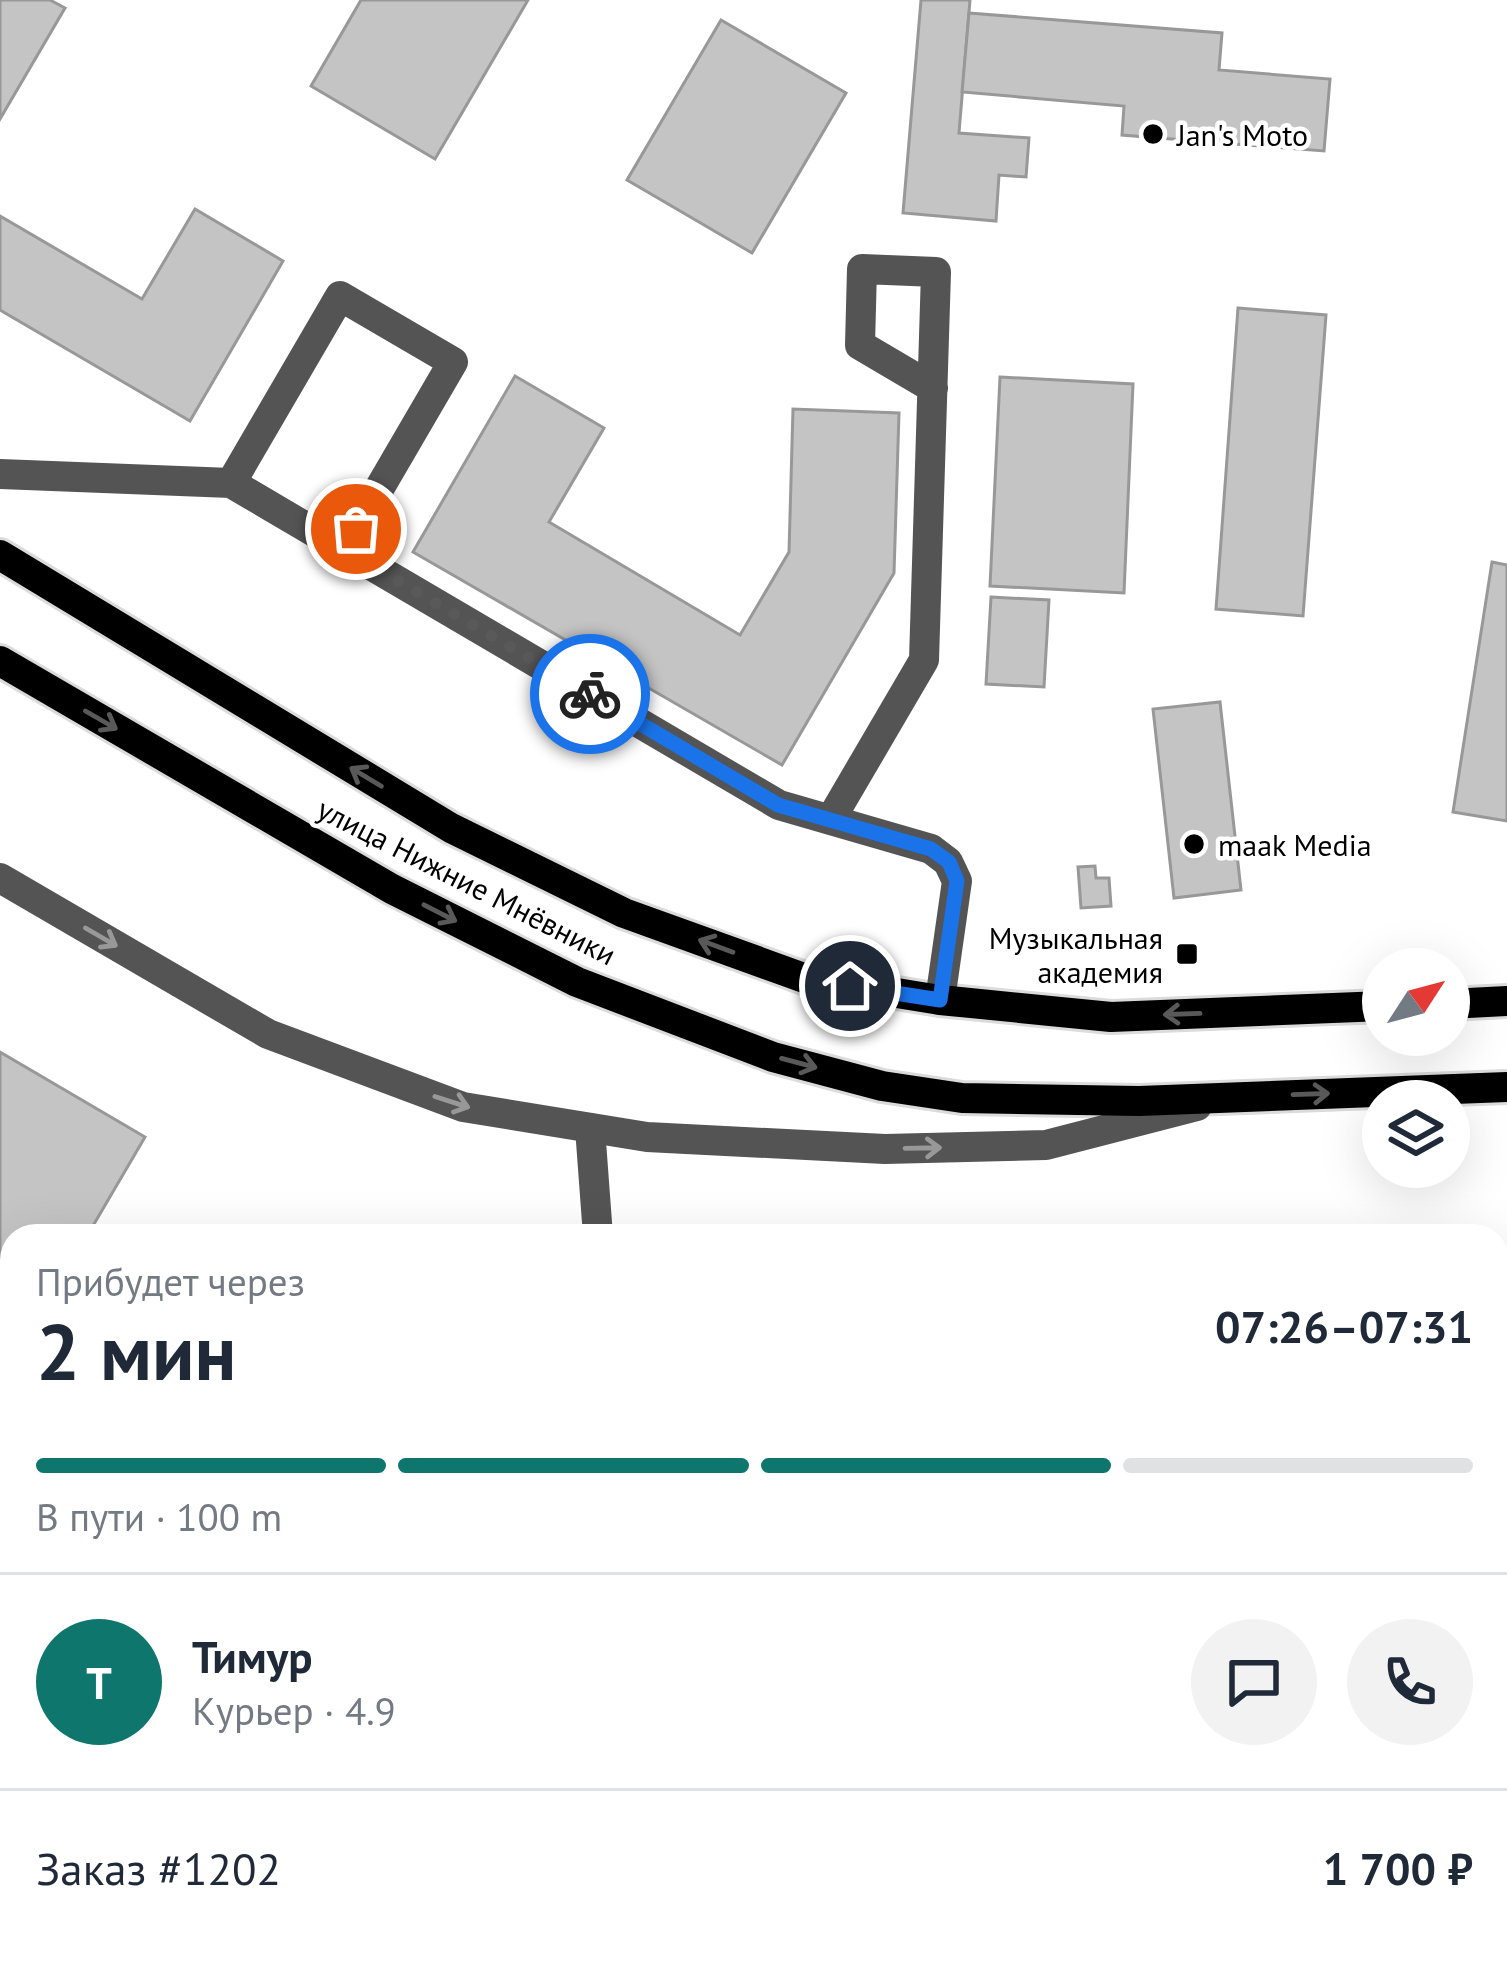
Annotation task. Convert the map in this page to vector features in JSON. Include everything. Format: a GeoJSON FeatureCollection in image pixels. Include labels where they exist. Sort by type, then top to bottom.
{"type":"FeatureCollection","features":[{"type":"Feature","properties":{"kind":"main road","name":"улица Нижние Мнёвники"},"geometry":{"type":"LineString","coordinates":[[0,554],[451,828],[624,913],[804,978],[940,1000],[1111,1017],[1362,1007]]}},
{"type":"Feature","properties":{"kind":"main road","name":"улица Нижние Мнёвники"},"geometry":{"type":"LineString","coordinates":[[0,661],[392,890],[578,982],[773,1057],[882,1086],[962,1098],[1139,1101],[1507,1087]]}},
{"type":"Feature","properties":{"kind":"main road"},"geometry":{"type":"LineString","coordinates":[[1470,1003],[1507,1001]]}},
{"type":"Feature","properties":{"kind":"street"},"geometry":{"type":"LineString","coordinates":[[231,483],[340,296],[416,340],[453,362],[344,549]]}},
{"type":"Feature","properties":{"kind":"street"},"geometry":{"type":"LineString","coordinates":[[831,819],[924,660],[933,388]]}},
{"type":"Feature","properties":{"kind":"street"},"geometry":{"type":"LineString","coordinates":[[0,474],[231,483],[778,805],[931,849],[949,862],[957,881],[940,1000]]}},
{"type":"Feature","properties":{"kind":"street"},"geometry":{"type":"LineString","coordinates":[[0,878],[268,1034],[463,1107],[647,1137],[885,1149],[1046,1144],[1228,1097]]}},
{"type":"Feature","properties":{"kind":"street"},"geometry":{"type":"LineString","coordinates":[[590,1128],[597,1224]]}},
{"type":"Feature","properties":{"kind":"building"},"geometry":{"type":"Polygon","coordinates":[[[0,0],[50,0],[65,8],[0,119],[0,0]]]}},
{"type":"Feature","properties":{"kind":"building"},"geometry":{"type":"Polygon","coordinates":[[[361,0],[528,0],[435,159],[311,86],[361,0]]]}},
{"type":"Feature","properties":{"kind":"building"},"geometry":{"type":"Polygon","coordinates":[[[921,0],[970,0],[959,133],[1029,138],[1026,177],[999,175],[996,221],[903,213],[921,0]]]}},
{"type":"Feature","properties":{"kind":"building"},"geometry":{"type":"Polygon","coordinates":[[[969,13],[1222,33],[1219,70],[1330,79],[1324,151],[1122,135],[1124,106],[962,92],[969,13]]]}},
{"type":"Feature","properties":{"kind":"building"},"geometry":{"type":"Polygon","coordinates":[[[721,20],[846,93],[752,253],[627,180],[721,20]]]}},
{"type":"Feature","properties":{"kind":"building"},"geometry":{"type":"Polygon","coordinates":[[[195,209],[283,261],[190,421],[0,310],[0,216],[142,299],[195,209]]]}},
{"type":"Feature","properties":{"kind":"building"},"geometry":{"type":"Polygon","coordinates":[[[1238,308],[1326,315],[1303,616],[1216,609],[1238,308]]]}},
{"type":"Feature","properties":{"kind":"building"},"geometry":{"type":"Polygon","coordinates":[[[515,376],[604,428],[549,522],[740,635],[789,552],[793,409],[899,413],[894,573],[782,765],[413,552],[515,376]]]}},
{"type":"Feature","properties":{"kind":"building"},"geometry":{"type":"Polygon","coordinates":[[[1000,377],[1133,384],[1124,593],[990,586],[1000,377]]]}},
{"type":"Feature","properties":{"kind":"building"},"geometry":{"type":"Polygon","coordinates":[[[1492,562],[1507,565],[1507,821],[1453,812],[1492,562]]]}},
{"type":"Feature","properties":{"kind":"building"},"geometry":{"type":"Polygon","coordinates":[[[991,597],[1049,600],[1044,687],[986,684],[991,597]]]}},
{"type":"Feature","properties":{"kind":"building"},"geometry":{"type":"Polygon","coordinates":[[[1220,702],[1241,890],[1174,898],[1153,709],[1220,702]]]}},
{"type":"Feature","properties":{"kind":"building"},"geometry":{"type":"Polygon","coordinates":[[[1095,866],[1096,878],[1109,878],[1111,906],[1081,908],[1078,867],[1095,866]]]}},
{"type":"Feature","properties":{"kind":"building"},"geometry":{"type":"Polygon","coordinates":[[[0,1052],[145,1137],[94,1224],[0,1224],[0,1052]]]}},
{"type":"Feature","properties":{"kind":"way so far"},"geometry":{"type":"LineString","coordinates":[[356,529],[344,549],[590,694]]}},
{"type":"Feature","properties":{"kind":"place","name":"Jan's Moto"},"geometry":{"type":"Point","coordinates":[1153,134]}},
{"type":"Feature","properties":{"kind":"place","name":"maak Media"},"geometry":{"type":"Point","coordinates":[1194,844]}},
{"type":"Feature","properties":{"kind":"place","name":"Музыкальная академия"},"geometry":{"type":"Point","coordinates":[1187,954]}},
{"type":"Feature","properties":{"kind":"route"},"geometry":{"type":"LineString","coordinates":[[590,694],[778,805],[931,849],[949,862],[957,881],[940,1000],[850,986]]}}]}
